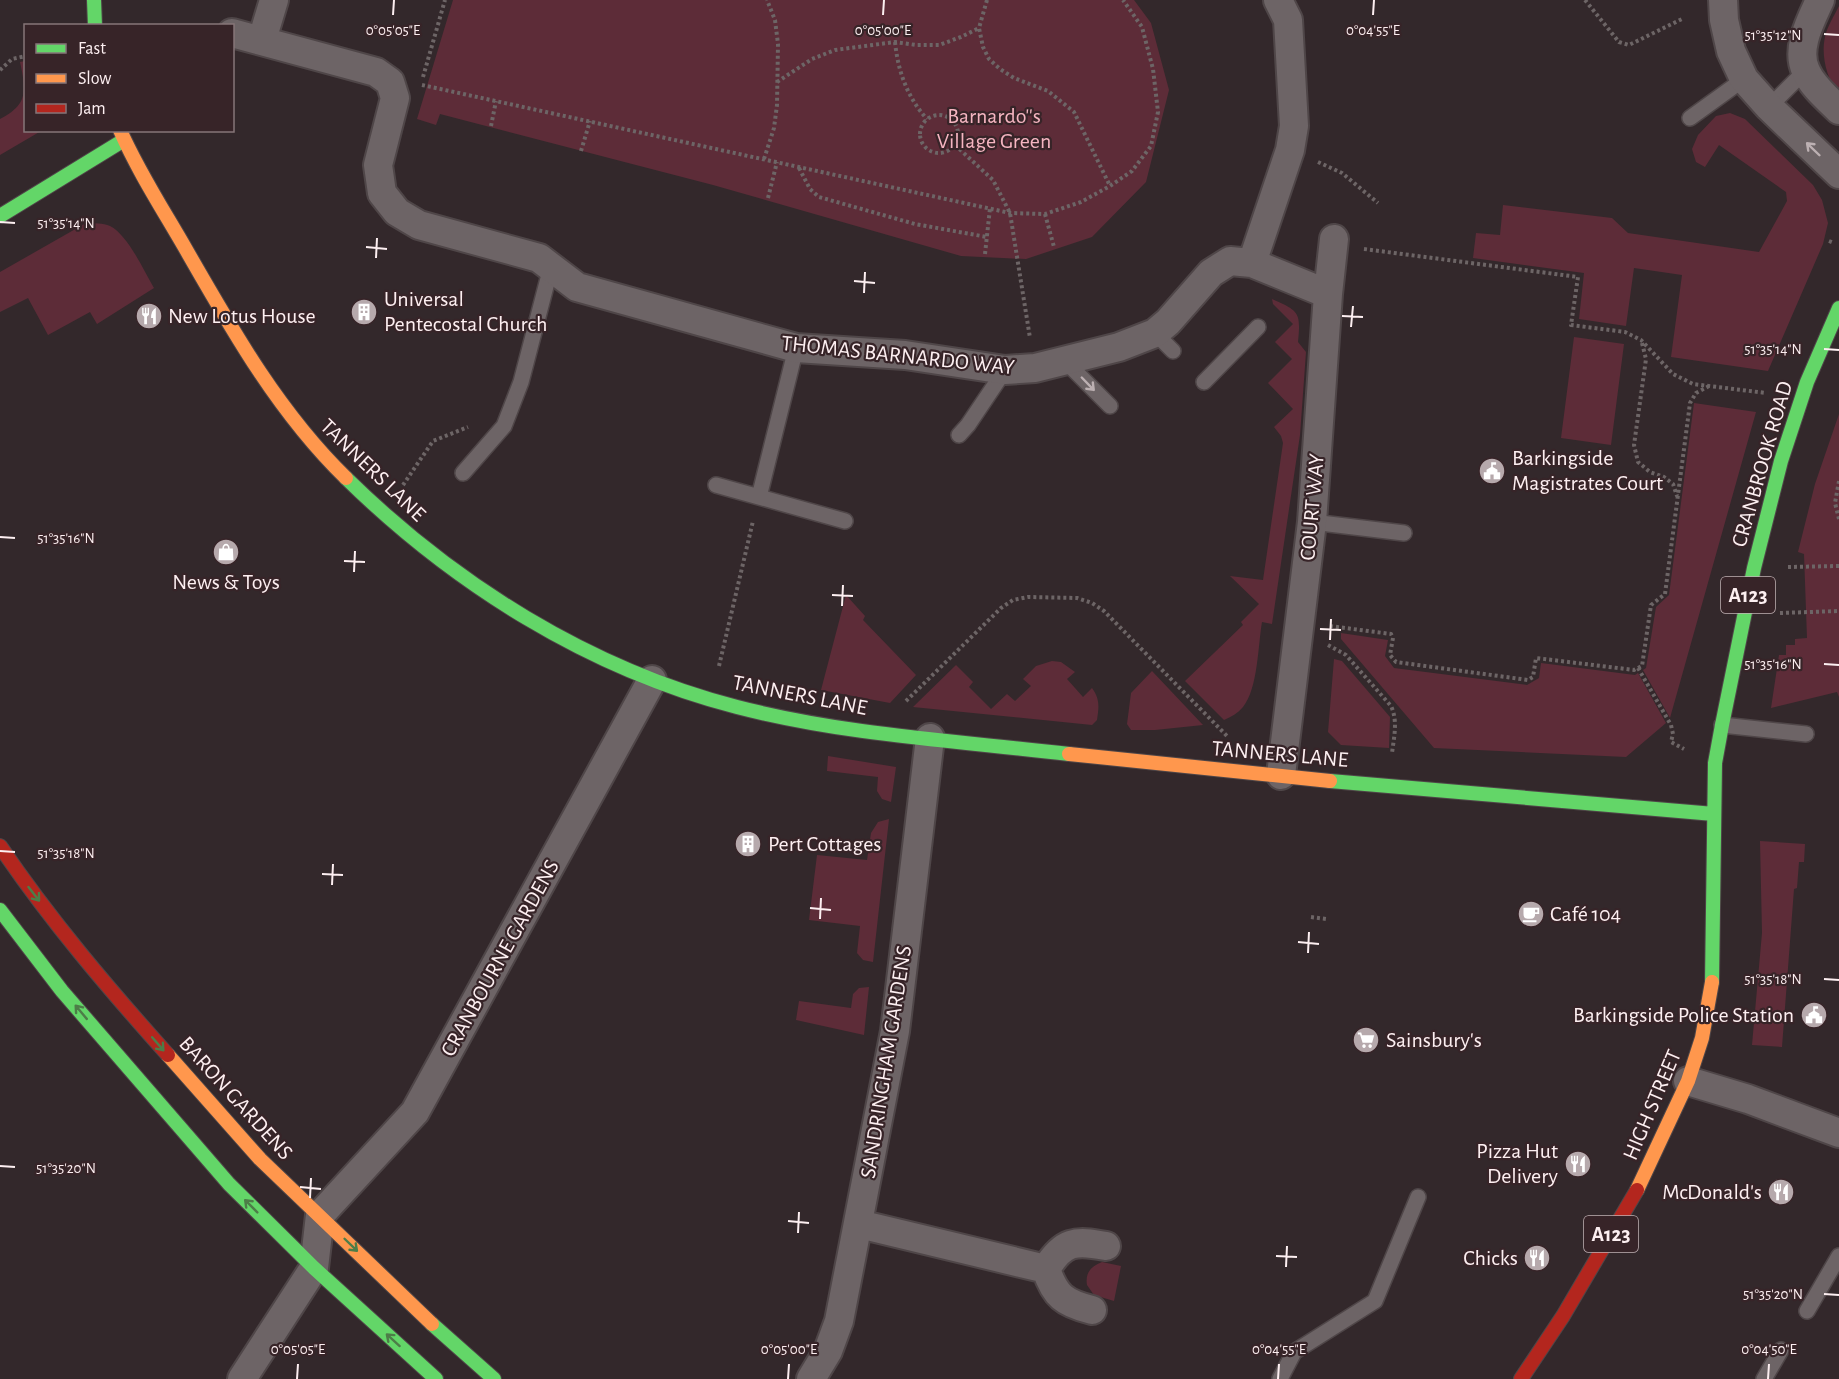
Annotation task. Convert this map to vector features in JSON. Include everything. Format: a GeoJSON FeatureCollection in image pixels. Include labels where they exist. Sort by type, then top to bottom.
{"type":"FeatureCollection","features":[{"type":"Feature","properties":{"kind":"street"},"geometry":{"type":"LineString","coordinates":[[94,0],[95,24]]}},
{"type":"Feature","properties":{"kind":"street"},"geometry":{"type":"LineString","coordinates":[[262,40],[274,0]]}},
{"type":"Feature","properties":{"kind":"street"},"geometry":{"type":"LineString","coordinates":[[1252,263],[1290,150],[1294,126],[1288,20],[1278,0]]}},
{"type":"Feature","properties":{"kind":"street"},"geometry":{"type":"LineString","coordinates":[[1722,0],[1731,51],[1744,79],[1839,174]]}},
{"type":"Feature","properties":{"kind":"street"},"geometry":{"type":"LineString","coordinates":[[1820,0],[1808,27],[1803,53],[1805,71],[1839,110]]}},
{"type":"Feature","properties":{"kind":"street"},"geometry":{"type":"LineString","coordinates":[[234,33],[376,72],[390,82],[395,98]]}},
{"type":"Feature","properties":{"kind":"street","name":"THOMAS BARNARDO WAY"},"geometry":{"type":"LineString","coordinates":[[395,98],[378,165],[382,193],[397,212],[419,225],[539,258],[577,287],[796,348],[905,355],[1005,370],[1035,368],[1119,347],[1164,342],[1168,322],[1211,273],[1230,261],[1252,263],[1328,294]]}},
{"type":"Feature","properties":{"kind":"street"},"geometry":{"type":"LineString","coordinates":[[0,216],[122,135]]}},
{"type":"Feature","properties":{"kind":"street","name":"TANNERS LANE"},"geometry":{"type":"LineString","coordinates":[[122,135],[202,279],[262,374],[312,444],[383,514],[485,592],[588,650],[652,680],[711,700],[793,719],[930,738],[1107,759],[1714,814]]}},
{"type":"Feature","properties":{"kind":"street","name":"COURT WAY"},"geometry":{"type":"LineString","coordinates":[[1273,774],[1299,631],[1312,522],[1328,294],[1334,242]]}},
{"type":"Feature","properties":{"kind":"street","name":"CRANBROOK ROAD"},"geometry":{"type":"LineString","coordinates":[[1714,814],[1715,763],[1722,724],[1744,614],[1781,461],[1808,382],[1839,308]]}},
{"type":"Feature","properties":{"kind":"street","name":"CRANBOURNE GARDENS"},"geometry":{"type":"LineString","coordinates":[[320,1215],[416,1112],[652,680]]}},
{"type":"Feature","properties":{"kind":"street","name":"SANDRINGHAM GARDENS"},"geometry":{"type":"LineString","coordinates":[[811,1379],[828,1351],[839,1321],[895,1031],[930,738]]}},
{"type":"Feature","properties":{"kind":"street","name":"HIGH STREET"},"geometry":{"type":"LineString","coordinates":[[1521,1379],[1563,1316],[1644,1178],[1688,1082],[1702,1038],[1712,985],[1714,814]]}},
{"type":"Feature","properties":{"kind":"street","name":"BARON GARDENS"},"geometry":{"type":"LineString","coordinates":[[0,846],[92,969],[260,1159],[424,1317],[494,1379]]}},
{"type":"Feature","properties":{"kind":"street"},"geometry":{"type":"LineString","coordinates":[[0,910],[62,990],[229,1184],[314,1268],[436,1379]]}},
{"type":"Feature","properties":{"kind":"street"},"geometry":{"type":"LineString","coordinates":[[1688,1082],[1748,1099],[1839,1133]]}},
{"type":"Feature","properties":{"kind":"street"},"geometry":{"type":"LineString","coordinates":[[242,1379],[314,1268],[320,1215]]}},
{"type":"Feature","properties":{"kind":"street"},"geometry":{"type":"LineString","coordinates":[[859,1224],[1046,1269]]}},
{"type":"Feature","properties":{"kind":"street"},"geometry":{"type":"LineString","coordinates":[[1046,1269],[1065,1245],[1083,1242],[1106,1246]]}},
{"type":"Feature","properties":{"kind":"street"},"geometry":{"type":"LineString","coordinates":[[1046,1269],[1051,1284],[1059,1296],[1074,1305],[1092,1310]]}},
{"type":"Feature","properties":{"kind":"lane"},"geometry":{"type":"LineString","coordinates":[[1770,107],[1805,71]]}},
{"type":"Feature","properties":{"kind":"lane"},"geometry":{"type":"LineString","coordinates":[[1690,118],[1744,79]]}},
{"type":"Feature","properties":{"kind":"lane"},"geometry":{"type":"LineString","coordinates":[[463,473],[504,426],[520,382],[551,267]]}},
{"type":"Feature","properties":{"kind":"lane"},"geometry":{"type":"LineString","coordinates":[[1204,382],[1258,327]]}},
{"type":"Feature","properties":{"kind":"lane"},"geometry":{"type":"LineString","coordinates":[[759,497],[796,348]]}},
{"type":"Feature","properties":{"kind":"lane"},"geometry":{"type":"LineString","coordinates":[[1065,361],[1110,406]]}},
{"type":"Feature","properties":{"kind":"lane"},"geometry":{"type":"LineString","coordinates":[[958,435],[968,425],[1005,370]]}},
{"type":"Feature","properties":{"kind":"lane"},"geometry":{"type":"LineString","coordinates":[[716,485],[845,521]]}},
{"type":"Feature","properties":{"kind":"lane"},"geometry":{"type":"LineString","coordinates":[[1312,522],[1404,533]]}},
{"type":"Feature","properties":{"kind":"lane"},"geometry":{"type":"LineString","coordinates":[[1722,724],[1806,734]]}},
{"type":"Feature","properties":{"kind":"lane"},"geometry":{"type":"LineString","coordinates":[[1280,1379],[1294,1352],[1375,1300],[1418,1197]]}},
{"type":"Feature","properties":{"kind":"lane"},"geometry":{"type":"LineString","coordinates":[[1808,1311],[1839,1256]]}},
{"type":"Feature","properties":{"kind":"lane"},"geometry":{"type":"LineString","coordinates":[[1764,1379],[1781,1350]]}},
{"type":"Feature","properties":{"kind":"path"},"geometry":{"type":"LineString","coordinates":[[421,84],[445,0]]}},
{"type":"Feature","properties":{"kind":"path"},"geometry":{"type":"LineString","coordinates":[[764,159],[774,128],[778,44],[775,20],[767,0]]}},
{"type":"Feature","properties":{"kind":"path"},"geometry":{"type":"LineString","coordinates":[[987,0],[979,28],[982,46],[989,59],[1014,78],[1048,91],[1074,112],[1110,186]]}},
{"type":"Feature","properties":{"kind":"path"},"geometry":{"type":"LineString","coordinates":[[395,98],[421,84],[1010,213],[1045,214],[1081,202],[1110,186],[1132,171],[1151,146],[1158,112],[1153,69],[1142,27],[1123,0]]}},
{"type":"Feature","properties":{"kind":"path"},"geometry":{"type":"LineString","coordinates":[[1585,0],[1619,42],[1629,45],[1684,18]]}},
{"type":"Feature","properties":{"kind":"path"},"geometry":{"type":"LineString","coordinates":[[777,82],[812,59],[835,50],[895,42],[939,45],[979,28]]}},
{"type":"Feature","properties":{"kind":"path"},"geometry":{"type":"LineString","coordinates":[[895,42],[896,57],[907,91],[927,119]]}},
{"type":"Feature","properties":{"kind":"path"},"geometry":{"type":"LineString","coordinates":[[0,70],[12,59],[24,56]]}},
{"type":"Feature","properties":{"kind":"path"},"geometry":{"type":"LineString","coordinates":[[491,126],[496,101]]}},
{"type":"Feature","properties":{"kind":"path"},"geometry":{"type":"LineString","coordinates":[[939,115],[950,118],[954,122],[958,133],[951,150],[938,153],[926,148],[922,143],[920,130],[927,119],[939,115]]}},
{"type":"Feature","properties":{"kind":"path"},"geometry":{"type":"LineString","coordinates":[[581,151],[590,121]]}},
{"type":"Feature","properties":{"kind":"path"},"geometry":{"type":"LineString","coordinates":[[955,145],[993,180],[1010,213],[1035,368]]}},
{"type":"Feature","properties":{"kind":"path"},"geometry":{"type":"LineString","coordinates":[[1290,150],[1342,172],[1378,203]]}},
{"type":"Feature","properties":{"kind":"path"},"geometry":{"type":"LineString","coordinates":[[768,198],[777,162]]}},
{"type":"Feature","properties":{"kind":"path"},"geometry":{"type":"LineString","coordinates":[[799,167],[810,189],[819,197],[915,224],[987,237]]}},
{"type":"Feature","properties":{"kind":"path"},"geometry":{"type":"LineString","coordinates":[[985,254],[990,208]]}},
{"type":"Feature","properties":{"kind":"path"},"geometry":{"type":"LineString","coordinates":[[1045,214],[1054,247]]}},
{"type":"Feature","properties":{"kind":"path"},"geometry":{"type":"LineString","coordinates":[[1829,241],[1834,243]]}},
{"type":"Feature","properties":{"kind":"path"},"geometry":{"type":"LineString","coordinates":[[1334,242],[1578,278],[1571,325],[1625,332],[1641,340],[1673,374],[1693,384],[1766,393]]}},
{"type":"Feature","properties":{"kind":"path"},"geometry":{"type":"LineString","coordinates":[[1641,340],[1646,359],[1634,445],[1638,462],[1650,472],[1664,477],[1673,484],[1678,496]]}},
{"type":"Feature","properties":{"kind":"path"},"geometry":{"type":"LineString","coordinates":[[1299,631],[1390,634],[1393,638],[1390,656],[1396,662],[1528,680],[1533,677],[1536,658],[1634,670],[1642,666],[1651,604],[1665,594],[1690,403],[1695,393],[1709,386]]}},
{"type":"Feature","properties":{"kind":"path"},"geometry":{"type":"LineString","coordinates":[[383,514],[433,441],[476,424],[504,426]]}},
{"type":"Feature","properties":{"kind":"path"},"geometry":{"type":"LineString","coordinates":[[1839,480],[1835,504],[1839,519]]}},
{"type":"Feature","properties":{"kind":"path"},"geometry":{"type":"LineString","coordinates":[[711,700],[759,497]]}},
{"type":"Feature","properties":{"kind":"path"},"geometry":{"type":"LineString","coordinates":[[1804,567],[1839,566]]}},
{"type":"Feature","properties":{"kind":"path"},"geometry":{"type":"LineString","coordinates":[[875,730],[1001,608],[1013,600],[1028,597],[1077,598],[1104,610],[1273,774]]}},
{"type":"Feature","properties":{"kind":"path"},"geometry":{"type":"LineString","coordinates":[[1744,614],[1839,611]]}},
{"type":"Feature","properties":{"kind":"path"},"geometry":{"type":"LineString","coordinates":[[1299,631],[1338,648],[1391,706],[1395,714],[1395,722],[1389,784]]}},
{"type":"Feature","properties":{"kind":"path"},"geometry":{"type":"LineString","coordinates":[[1638,668],[1671,725],[1673,734],[1671,742],[1715,763]]}},
{"type":"Feature","properties":{"kind":"path"},"geometry":{"type":"LineString","coordinates":[[1311,917],[1326,919]]}},
{"type":"Feature","properties":{"kind":"green space","name":"Barnardo''s Village Green"},"geometry":{"type":"Polygon","coordinates":[[[453,0],[1134,0],[1151,23],[1169,90],[1146,182],[1092,237],[1026,259],[961,256],[713,185],[440,114],[436,125],[417,119],[453,0]]]}},
{"type":"Feature","properties":{"kind":"green space"},"geometry":{"type":"Polygon","coordinates":[[[1839,6],[1839,92],[1828,74],[1824,44],[1829,25],[1839,6]]]}},
{"type":"Feature","properties":{"kind":"green space"},"geometry":{"type":"Polygon","coordinates":[[[24,61],[24,88],[23,81],[20,62],[24,61]]]}},
{"type":"Feature","properties":{"kind":"green space"},"geometry":{"type":"Polygon","coordinates":[[[24,88],[24,132],[39,132],[0,155],[0,119],[16,108],[24,88]]]}},
{"type":"Feature","properties":{"kind":"green space"},"geometry":{"type":"Polygon","coordinates":[[[1730,113],[1745,119],[1813,185],[1822,200],[1828,223],[1823,244],[1768,371],[1671,357],[1682,275],[1634,268],[1626,326],[1579,319],[1584,273],[1473,258],[1476,233],[1500,235],[1503,205],[1612,218],[1628,233],[1759,252],[1787,201],[1786,192],[1719,145],[1705,167],[1696,162],[1692,149],[1698,135],[1716,116],[1730,113]]]}},
{"type":"Feature","properties":{"kind":"green space"},"geometry":{"type":"Polygon","coordinates":[[[86,223],[104,224],[117,231],[135,254],[154,288],[97,324],[90,312],[48,335],[28,298],[0,312],[0,272],[86,223]]]}},
{"type":"Feature","properties":{"kind":"green space"},"geometry":{"type":"Polygon","coordinates":[[[1272,299],[1293,310],[1296,314],[1299,324],[1298,342],[1306,352],[1300,435],[1272,624],[1262,622],[1255,678],[1248,699],[1239,711],[1224,720],[1185,681],[1243,625],[1241,622],[1259,604],[1230,576],[1263,580],[1283,443],[1274,427],[1293,409],[1268,383],[1292,359],[1275,342],[1293,324],[1273,304],[1272,299]]]}},
{"type":"Feature","properties":{"kind":"green space"},"geometry":{"type":"Polygon","coordinates":[[[1574,337],[1624,344],[1611,445],[1561,438],[1574,337]]]}},
{"type":"Feature","properties":{"kind":"green space"},"geometry":{"type":"Polygon","coordinates":[[[1694,403],[1756,412],[1670,718],[1643,670],[1646,668],[1656,607],[1669,595],[1694,403]]]}},
{"type":"Feature","properties":{"kind":"green space"},"geometry":{"type":"Polygon","coordinates":[[[1839,414],[1839,697],[1837,692],[1771,708],[1779,655],[1786,655],[1786,645],[1795,645],[1795,639],[1807,638],[1804,554],[1798,552],[1815,484],[1839,414]]]}},
{"type":"Feature","properties":{"kind":"green space"},"geometry":{"type":"Polygon","coordinates":[[[846,595],[865,616],[863,620],[916,675],[890,703],[821,690],[846,595]]]}},
{"type":"Feature","properties":{"kind":"green space"},"geometry":{"type":"Polygon","coordinates":[[[1341,633],[1388,640],[1385,656],[1394,668],[1527,685],[1539,678],[1541,663],[1635,675],[1638,673],[1666,723],[1626,757],[1434,748],[1341,639],[1341,633]]]}},
{"type":"Feature","properties":{"kind":"green space"},"geometry":{"type":"Polygon","coordinates":[[[1334,659],[1342,661],[1390,717],[1389,748],[1341,745],[1328,732],[1334,659]]]}},
{"type":"Feature","properties":{"kind":"green space"},"geometry":{"type":"Polygon","coordinates":[[[1052,661],[1061,662],[1075,672],[1067,679],[1083,697],[1092,688],[1095,692],[1098,711],[1097,720],[1092,725],[913,707],[956,665],[973,682],[969,687],[991,709],[1007,694],[1015,701],[1031,686],[1023,679],[1036,666],[1052,661]]]}},
{"type":"Feature","properties":{"kind":"green space"},"geometry":{"type":"Polygon","coordinates":[[[1152,671],[1203,725],[1131,730],[1127,724],[1131,693],[1152,671]]]}},
{"type":"Feature","properties":{"kind":"green space"},"geometry":{"type":"Polygon","coordinates":[[[828,756],[896,767],[891,802],[882,799],[877,791],[878,777],[827,771],[828,756]]]}},
{"type":"Feature","properties":{"kind":"green space"},"geometry":{"type":"Polygon","coordinates":[[[889,819],[873,962],[863,960],[857,953],[860,926],[809,920],[817,855],[867,860],[871,833],[878,822],[889,819]]]}},
{"type":"Feature","properties":{"kind":"green space"},"geometry":{"type":"Polygon","coordinates":[[[1760,841],[1805,844],[1804,862],[1799,862],[1797,888],[1794,889],[1782,1047],[1752,1045],[1762,933],[1760,841]]]}},
{"type":"Feature","properties":{"kind":"green space"},"geometry":{"type":"Polygon","coordinates":[[[869,987],[864,1035],[796,1020],[799,1001],[851,1008],[853,994],[859,988],[869,987]]]}},
{"type":"Feature","properties":{"kind":"green space"},"geometry":{"type":"Polygon","coordinates":[[[1102,1262],[1121,1266],[1114,1301],[1094,1295],[1087,1285],[1090,1270],[1102,1262]]]}},
{"type":"Feature","properties":{"kind":"traffic: fast"},"geometry":{"type":"LineString","coordinates":[[94,0],[95,24]]}},
{"type":"Feature","properties":{"kind":"traffic: fast"},"geometry":{"type":"LineString","coordinates":[[0,216],[124,140]]}},
{"type":"Feature","properties":{"kind":"traffic: fast"},"geometry":{"type":"LineString","coordinates":[[1712,982],[1715,763],[1722,725],[1754,568],[1781,461],[1807,382],[1839,308]]}},
{"type":"Feature","properties":{"kind":"traffic: fast"},"geometry":{"type":"LineString","coordinates":[[346,478],[388,517],[478,587],[577,646],[682,691],[778,717],[860,731],[1069,754]]}},
{"type":"Feature","properties":{"kind":"traffic: fast"},"geometry":{"type":"LineString","coordinates":[[1330,781],[1714,814]]}},
{"type":"Feature","properties":{"kind":"traffic: fast"},"geometry":{"type":"LineString","coordinates":[[0,910],[62,991],[229,1184],[314,1268],[436,1379]]}},
{"type":"Feature","properties":{"kind":"traffic: fast"},"geometry":{"type":"LineString","coordinates":[[432,1324],[494,1379]]}},
{"type":"Feature","properties":{"kind":"traffic: slow"},"geometry":{"type":"LineString","coordinates":[[121,132],[150,189],[257,368],[299,425],[346,478]]}},
{"type":"Feature","properties":{"kind":"traffic: slow"},"geometry":{"type":"LineString","coordinates":[[1069,754],[1330,781]]}},
{"type":"Feature","properties":{"kind":"traffic: slow"},"geometry":{"type":"LineString","coordinates":[[1637,1190],[1688,1081],[1702,1038],[1712,982]]}},
{"type":"Feature","properties":{"kind":"traffic: slow"},"geometry":{"type":"LineString","coordinates":[[168,1055],[260,1159],[432,1324]]}},
{"type":"Feature","properties":{"kind":"traffic: jam"},"geometry":{"type":"LineString","coordinates":[[0,846],[80,953],[168,1055]]}},
{"type":"Feature","properties":{"kind":"traffic: jam"},"geometry":{"type":"LineString","coordinates":[[1521,1379],[1563,1316],[1637,1190]]}},
{"type":"Feature","properties":{"kind":"place","name":"Universal Pentecostal Church"},"geometry":{"type":"Point","coordinates":[364,312]}},
{"type":"Feature","properties":{"kind":"place","name":"New Lotus House"},"geometry":{"type":"Point","coordinates":[149,316]}},
{"type":"Feature","properties":{"kind":"place","name":"Barkingside Magistrates Court"},"geometry":{"type":"Point","coordinates":[1492,471]}},
{"type":"Feature","properties":{"kind":"place","name":"News & Toys"},"geometry":{"type":"Point","coordinates":[226,552]}},
{"type":"Feature","properties":{"kind":"place","name":"Pert Cottages"},"geometry":{"type":"Point","coordinates":[748,844]}},
{"type":"Feature","properties":{"kind":"place","name":"Café 104"},"geometry":{"type":"Point","coordinates":[1531,914]}},
{"type":"Feature","properties":{"kind":"place","name":"Barkingside Police Station"},"geometry":{"type":"Point","coordinates":[1814,1015]}},
{"type":"Feature","properties":{"kind":"place","name":"Sainsbury's"},"geometry":{"type":"Point","coordinates":[1366,1040]}},
{"type":"Feature","properties":{"kind":"place","name":"Pizza Hut Delivery"},"geometry":{"type":"Point","coordinates":[1578,1164]}},
{"type":"Feature","properties":{"kind":"place","name":"McDonald's"},"geometry":{"type":"Point","coordinates":[1781,1192]}},
{"type":"Feature","properties":{"kind":"place","name":"Chicks"},"geometry":{"type":"Point","coordinates":[1537,1258]}}]}
